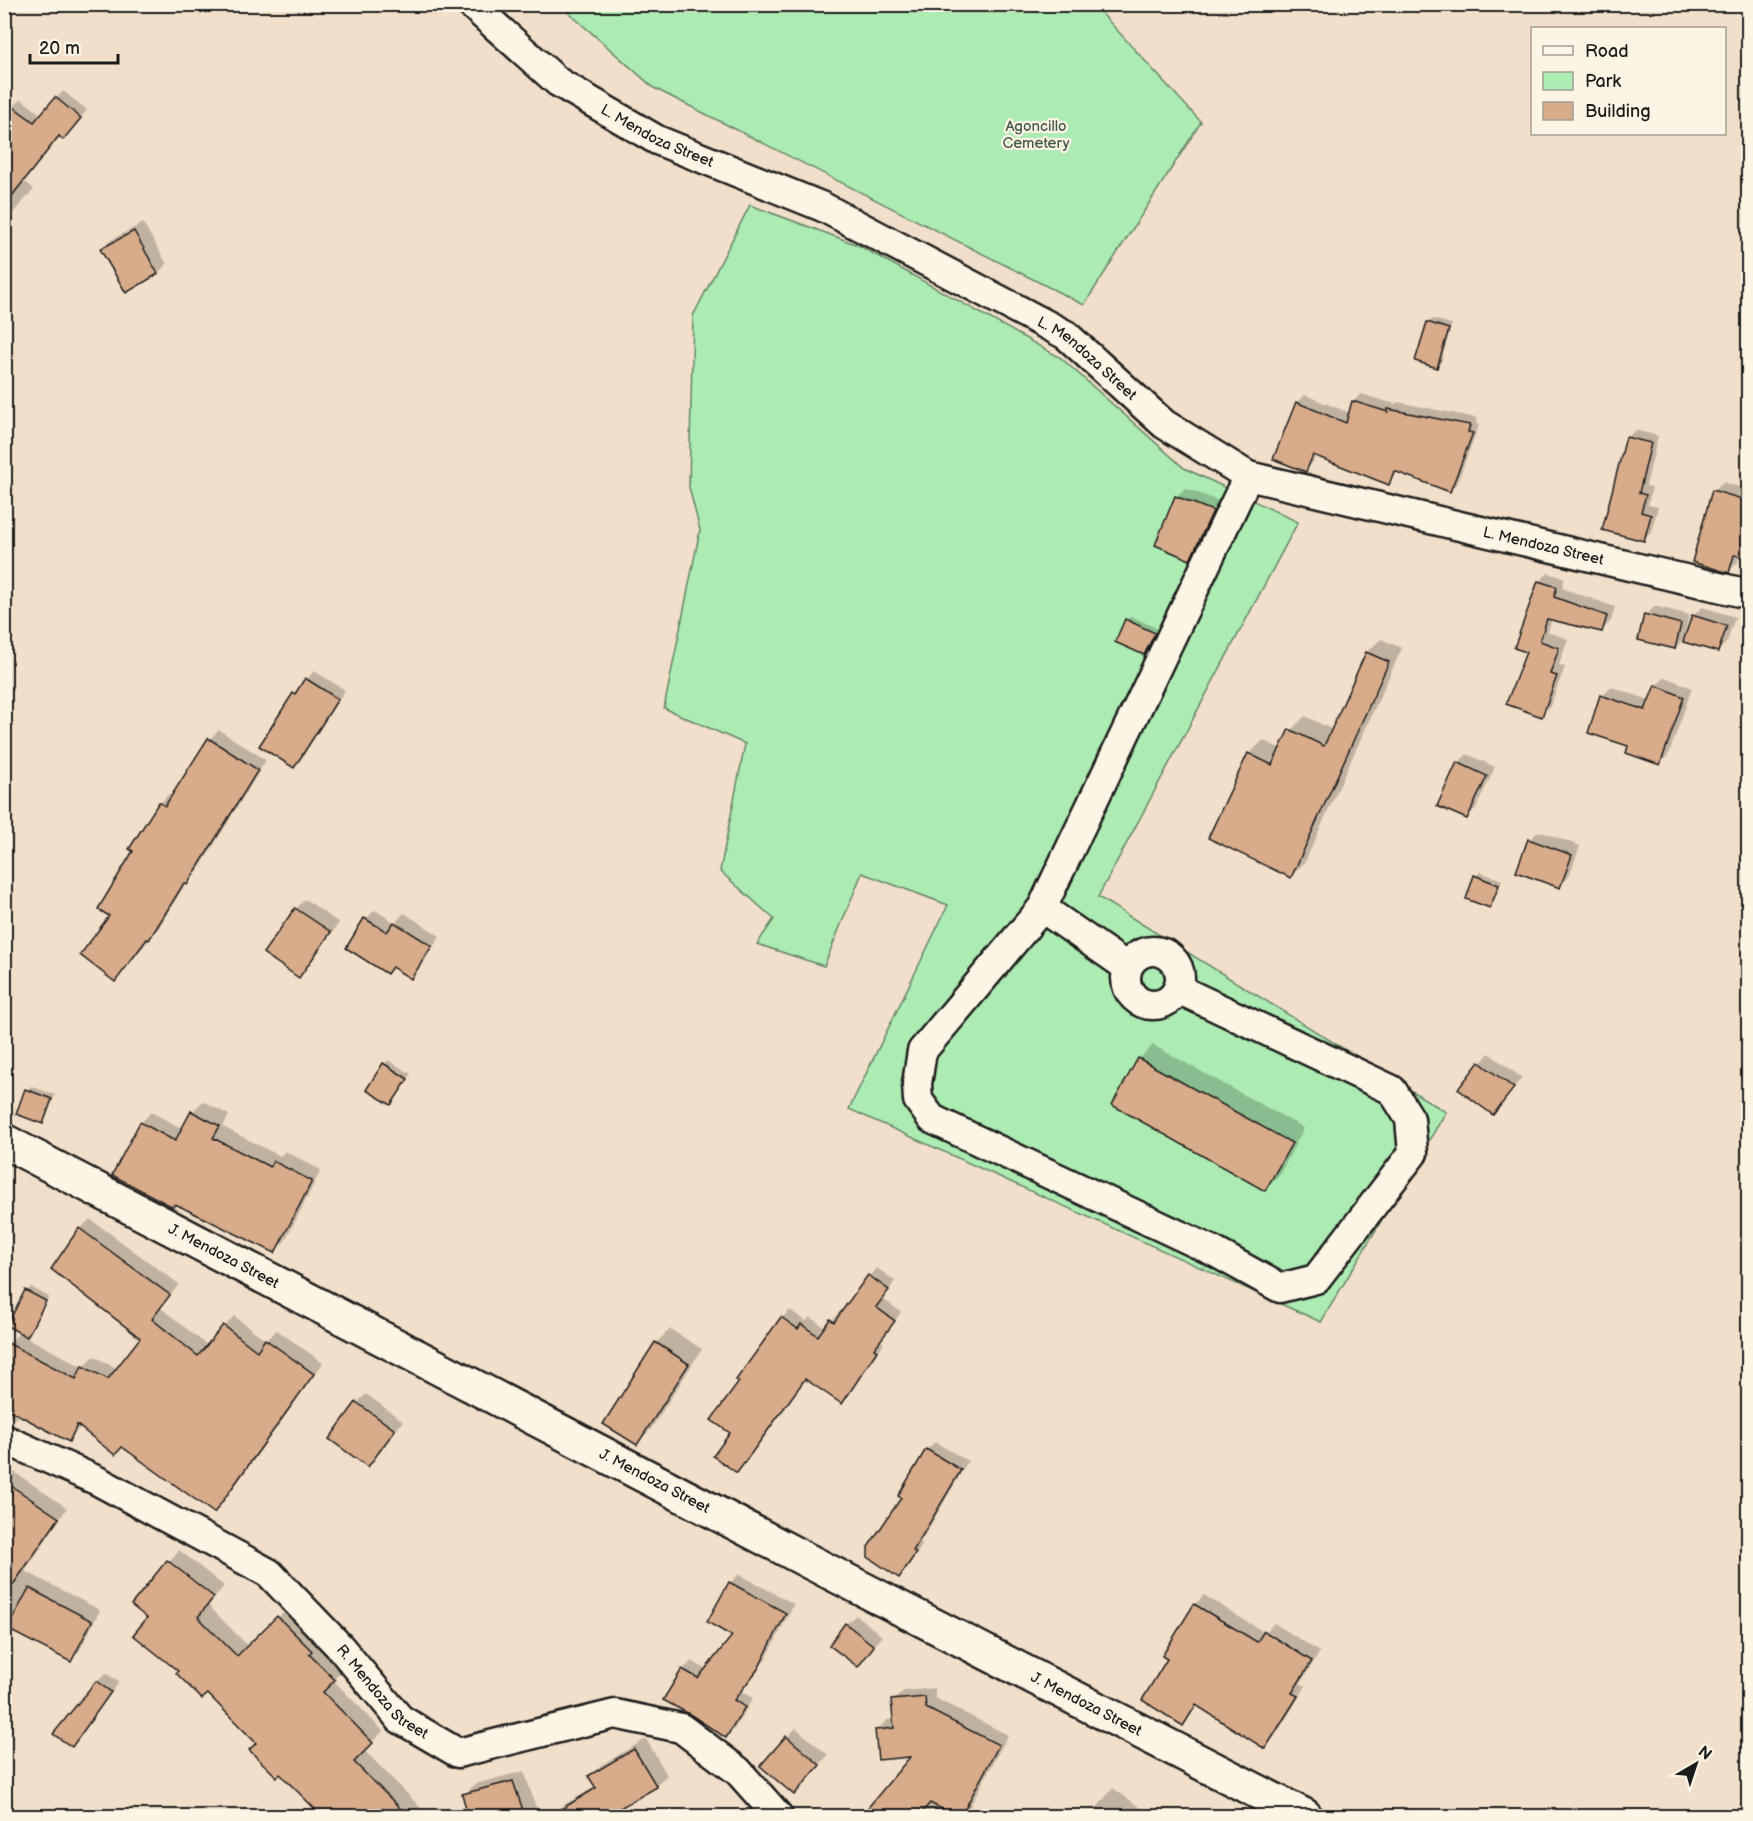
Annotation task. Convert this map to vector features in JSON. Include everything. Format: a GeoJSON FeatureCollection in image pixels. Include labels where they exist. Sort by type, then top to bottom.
{"type":"FeatureCollection","features":[{"type":"Feature","properties":{"kind":"main road","name":"J. Mendoza Street"},"geometry":{"type":"LineString","coordinates":[[4,1141],[803,1558],[1305,1816]]}},
{"type":"Feature","properties":{"kind":"street","name":"L. Mendoza Street"},"geometry":{"type":"LineString","coordinates":[[471,4],[558,82],[657,140],[824,207],[1066,335],[1164,424],[1248,476],[1749,594]]}},
{"type":"Feature","properties":{"kind":"street"},"geometry":{"type":"LineString","coordinates":[[1178,989],[1392,1090],[1410,1119],[1413,1153],[1316,1279],[1280,1288],[1213,1251],[932,1119],[918,1100],[917,1084],[922,1051],[1042,908],[1248,476]]}},
{"type":"Feature","properties":{"kind":"street"},"geometry":{"type":"LineString","coordinates":[[1042,908],[1127,967]]}},
{"type":"Feature","properties":{"kind":"street"},"geometry":{"type":"LineString","coordinates":[[1155,951],[1171,957],[1179,972],[1178,989],[1167,1002],[1150,1005],[1135,999],[1126,984],[1127,967],[1138,954],[1155,951]]}},
{"type":"Feature","properties":{"kind":"street","name":"R. Mendoza Street"},"geometry":{"type":"LineString","coordinates":[[4,1439],[98,1481],[269,1573],[340,1647],[400,1719],[458,1753],[615,1714],[681,1728],[738,1771],[778,1816]]}},
{"type":"Feature","properties":{"kind":"green space","name":"Agoncillo Cemetery"},"geometry":{"type":"Polygon","coordinates":[[[560,5],[1094,5],[1201,122],[1084,305],[654,88],[560,5]]]}},
{"type":"Feature","properties":{"kind":"green space"},"geometry":{"type":"Polygon","coordinates":[[[750,205],[858,245],[1061,358],[1184,468],[1298,522],[1098,897],[1446,1112],[1321,1322],[849,1109],[948,905],[862,873],[824,966],[757,944],[774,919],[720,871],[745,744],[664,708],[700,530],[689,487],[693,316],[750,205]]]}},
{"type":"Feature","properties":{"kind":"building"},"geometry":{"type":"Polygon","coordinates":[[[55,97],[81,118],[63,140],[59,136],[4,206],[4,100],[34,122],[55,97]]]}},
{"type":"Feature","properties":{"kind":"building"},"geometry":{"type":"Polygon","coordinates":[[[134,231],[158,274],[126,293],[100,249],[134,231]]]}},
{"type":"Feature","properties":{"kind":"building"},"geometry":{"type":"Polygon","coordinates":[[[1427,322],[1449,329],[1437,368],[1415,361],[1427,322]]]}},
{"type":"Feature","properties":{"kind":"building"},"geometry":{"type":"Polygon","coordinates":[[[1352,401],[1388,412],[1388,409],[1470,425],[1468,432],[1473,433],[1450,492],[1394,471],[1389,485],[1313,455],[1306,472],[1273,459],[1296,402],[1346,423],[1352,401]]]}},
{"type":"Feature","properties":{"kind":"building"},"geometry":{"type":"Polygon","coordinates":[[[1626,437],[1651,443],[1639,493],[1646,495],[1641,512],[1651,515],[1644,541],[1602,530],[1626,437]]]}},
{"type":"Feature","properties":{"kind":"building"},"geometry":{"type":"Polygon","coordinates":[[[1712,490],[1749,501],[1749,558],[1734,555],[1729,573],[1692,562],[1712,490]]]}},
{"type":"Feature","properties":{"kind":"building"},"geometry":{"type":"Polygon","coordinates":[[[1175,496],[1213,511],[1190,560],[1155,545],[1175,496]]]}},
{"type":"Feature","properties":{"kind":"building"},"geometry":{"type":"Polygon","coordinates":[[[1538,581],[1557,587],[1554,597],[1607,616],[1602,632],[1547,619],[1540,641],[1559,648],[1550,674],[1557,676],[1542,717],[1506,704],[1526,652],[1514,648],[1538,581]]]}},
{"type":"Feature","properties":{"kind":"building"},"geometry":{"type":"Polygon","coordinates":[[[1644,614],[1681,624],[1675,649],[1638,640],[1644,614]]]}},
{"type":"Feature","properties":{"kind":"building"},"geometry":{"type":"Polygon","coordinates":[[[1692,615],[1727,626],[1718,652],[1683,642],[1692,615]]]}},
{"type":"Feature","properties":{"kind":"building"},"geometry":{"type":"Polygon","coordinates":[[[1125,619],[1155,633],[1144,655],[1115,642],[1125,619]]]}},
{"type":"Feature","properties":{"kind":"building"},"geometry":{"type":"Polygon","coordinates":[[[1366,652],[1389,662],[1291,878],[1208,838],[1248,753],[1272,765],[1289,729],[1324,746],[1366,652]]]}},
{"type":"Feature","properties":{"kind":"building"},"geometry":{"type":"Polygon","coordinates":[[[305,678],[338,699],[294,768],[259,746],[305,678]]]}},
{"type":"Feature","properties":{"kind":"building"},"geometry":{"type":"Polygon","coordinates":[[[1655,685],[1684,697],[1660,765],[1626,753],[1628,746],[1588,733],[1600,695],[1645,710],[1655,685]]]}},
{"type":"Feature","properties":{"kind":"building"},"geometry":{"type":"Polygon","coordinates":[[[208,738],[258,770],[187,885],[184,883],[149,940],[147,939],[115,982],[80,955],[109,916],[98,909],[133,851],[129,849],[159,802],[165,806],[208,738]]]}},
{"type":"Feature","properties":{"kind":"building"},"geometry":{"type":"Polygon","coordinates":[[[1457,762],[1487,776],[1467,819],[1437,806],[1457,762]]]}},
{"type":"Feature","properties":{"kind":"building"},"geometry":{"type":"Polygon","coordinates":[[[1528,839],[1572,855],[1560,888],[1516,872],[1528,839]]]}},
{"type":"Feature","properties":{"kind":"building"},"geometry":{"type":"Polygon","coordinates":[[[1474,875],[1499,885],[1490,908],[1466,899],[1474,875]]]}},
{"type":"Feature","properties":{"kind":"building"},"geometry":{"type":"Polygon","coordinates":[[[295,908],[331,932],[299,978],[263,953],[295,908]]]}},
{"type":"Feature","properties":{"kind":"building"},"geometry":{"type":"Polygon","coordinates":[[[364,918],[387,932],[394,922],[432,946],[411,979],[392,967],[387,974],[346,948],[364,918]]]}},
{"type":"Feature","properties":{"kind":"building"},"geometry":{"type":"Polygon","coordinates":[[[1138,1058],[1292,1143],[1265,1191],[1112,1105],[1138,1058]]]}},
{"type":"Feature","properties":{"kind":"building"},"geometry":{"type":"Polygon","coordinates":[[[1479,1062],[1514,1088],[1493,1115],[1458,1089],[1479,1062]]]}},
{"type":"Feature","properties":{"kind":"building"},"geometry":{"type":"Polygon","coordinates":[[[383,1063],[408,1079],[391,1105],[366,1090],[383,1063]]]}},
{"type":"Feature","properties":{"kind":"building"},"geometry":{"type":"Polygon","coordinates":[[[25,1089],[52,1099],[43,1124],[16,1114],[25,1089]]]}},
{"type":"Feature","properties":{"kind":"building"},"geometry":{"type":"Polygon","coordinates":[[[191,1111],[220,1126],[213,1138],[270,1167],[273,1161],[312,1181],[275,1253],[175,1204],[173,1207],[112,1175],[140,1122],[175,1141],[191,1111]]]}},
{"type":"Feature","properties":{"kind":"building"},"geometry":{"type":"Polygon","coordinates":[[[79,1228],[170,1295],[152,1319],[198,1356],[223,1325],[257,1351],[265,1339],[314,1374],[214,1513],[122,1447],[115,1455],[77,1425],[69,1442],[4,1407],[4,1341],[76,1379],[82,1366],[108,1379],[140,1338],[51,1269],[79,1228]]]}},
{"type":"Feature","properties":{"kind":"building"},"geometry":{"type":"Polygon","coordinates":[[[868,1275],[889,1290],[876,1307],[895,1321],[874,1349],[877,1351],[842,1404],[805,1379],[737,1473],[713,1456],[730,1433],[711,1420],[739,1382],[736,1380],[781,1317],[798,1329],[801,1324],[818,1336],[830,1319],[834,1322],[868,1275]]]}},
{"type":"Feature","properties":{"kind":"building"},"geometry":{"type":"Polygon","coordinates":[[[25,1290],[46,1301],[27,1337],[7,1326],[25,1290]]]}},
{"type":"Feature","properties":{"kind":"building"},"geometry":{"type":"Polygon","coordinates":[[[655,1342],[689,1364],[637,1445],[603,1424],[655,1342]]]}},
{"type":"Feature","properties":{"kind":"building"},"geometry":{"type":"Polygon","coordinates":[[[356,1402],[395,1430],[368,1467],[329,1439],[356,1402]]]}},
{"type":"Feature","properties":{"kind":"building"},"geometry":{"type":"Polygon","coordinates":[[[926,1449],[961,1470],[913,1551],[916,1553],[899,1578],[868,1557],[868,1547],[901,1498],[898,1496],[926,1449]]]}},
{"type":"Feature","properties":{"kind":"building"},"geometry":{"type":"Polygon","coordinates":[[[4,1481],[59,1518],[4,1598],[4,1481]]]}},
{"type":"Feature","properties":{"kind":"building"},"geometry":{"type":"Polygon","coordinates":[[[167,1560],[214,1597],[198,1617],[237,1656],[277,1616],[312,1651],[309,1654],[335,1680],[323,1692],[373,1743],[354,1762],[408,1816],[322,1816],[280,1774],[277,1777],[249,1750],[256,1743],[208,1694],[202,1699],[176,1673],[178,1671],[133,1635],[147,1618],[131,1605],[167,1560]]]}},
{"type":"Feature","properties":{"kind":"building"},"geometry":{"type":"Polygon","coordinates":[[[729,1582],[786,1613],[758,1669],[734,1700],[745,1707],[726,1738],[663,1700],[682,1669],[698,1678],[732,1636],[707,1622],[729,1582]]]}},
{"type":"Feature","properties":{"kind":"building"},"geometry":{"type":"Polygon","coordinates":[[[29,1588],[92,1621],[71,1662],[7,1629],[29,1588]]]}},
{"type":"Feature","properties":{"kind":"building"},"geometry":{"type":"Polygon","coordinates":[[[1194,1604],[1257,1642],[1264,1631],[1312,1661],[1292,1693],[1298,1696],[1265,1749],[1196,1705],[1183,1726],[1142,1700],[1167,1659],[1162,1656],[1194,1604]]]}},
{"type":"Feature","properties":{"kind":"building"},"geometry":{"type":"Polygon","coordinates":[[[845,1623],[874,1646],[858,1667],[829,1645],[845,1623]]]}},
{"type":"Feature","properties":{"kind":"building"},"geometry":{"type":"Polygon","coordinates":[[[96,1681],[111,1692],[72,1747],[53,1734],[96,1681]]]}},
{"type":"Feature","properties":{"kind":"building"},"geometry":{"type":"Polygon","coordinates":[[[925,1697],[926,1708],[999,1745],[961,1816],[956,1816],[930,1803],[919,1816],[861,1816],[910,1757],[878,1760],[875,1730],[894,1728],[891,1700],[925,1697]]]}},
{"type":"Feature","properties":{"kind":"building"},"geometry":{"type":"Polygon","coordinates":[[[786,1736],[820,1765],[794,1795],[760,1766],[786,1736]]]}},
{"type":"Feature","properties":{"kind":"building"},"geometry":{"type":"Polygon","coordinates":[[[634,1749],[657,1787],[606,1816],[550,1816],[596,1788],[588,1776],[634,1749]]]}},
{"type":"Feature","properties":{"kind":"building"},"geometry":{"type":"Polygon","coordinates":[[[513,1781],[525,1816],[468,1816],[462,1794],[513,1781]]]}}]}
